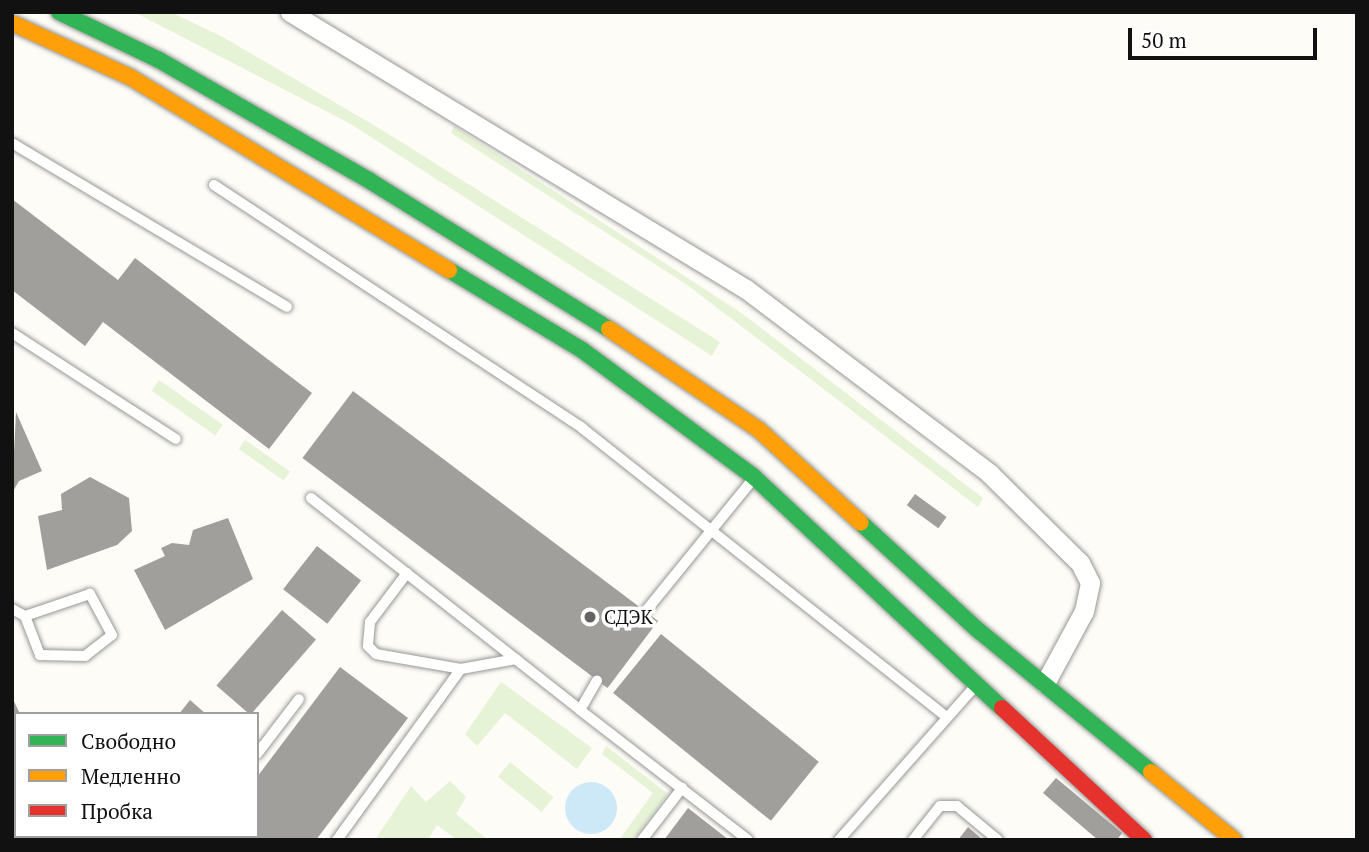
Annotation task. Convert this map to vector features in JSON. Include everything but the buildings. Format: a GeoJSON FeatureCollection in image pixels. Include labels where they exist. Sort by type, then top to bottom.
{"type":"FeatureCollection","features":[{"type":"Feature","properties":{"kind":"main road"},"geometry":{"type":"LineString","coordinates":[[59,12],[159,60],[370,181],[538,282],[758,429],[1045,683],[1234,840]]}},
{"type":"Feature","properties":{"kind":"main road"},"geometry":{"type":"LineString","coordinates":[[12,23],[130,77],[582,351],[754,478],[978,682],[1144,840]]}},
{"type":"Feature","properties":{"kind":"street"},"geometry":{"type":"LineString","coordinates":[[290,12],[746,289],[989,473],[1080,563],[1090,583],[1084,611],[1045,683]]}},
{"type":"Feature","properties":{"kind":"lane"},"geometry":{"type":"LineString","coordinates":[[12,143],[287,307]]}},
{"type":"Feature","properties":{"kind":"lane"},"geometry":{"type":"LineString","coordinates":[[214,185],[582,428],[945,716]]}},
{"type":"Feature","properties":{"kind":"lane"},"geometry":{"type":"LineString","coordinates":[[12,333],[176,439]]}},
{"type":"Feature","properties":{"kind":"lane"},"geometry":{"type":"LineString","coordinates":[[645,612],[754,478]]}},
{"type":"Feature","properties":{"kind":"lane"},"geometry":{"type":"LineString","coordinates":[[311,498],[748,840]]}},
{"type":"Feature","properties":{"kind":"lane"},"geometry":{"type":"LineString","coordinates":[[407,573],[370,621],[368,646],[397,660],[461,669],[516,659]]}},
{"type":"Feature","properties":{"kind":"lane"},"geometry":{"type":"LineString","coordinates":[[12,609],[25,616],[40,655],[85,656],[112,635],[90,594],[25,616]]}},
{"type":"Feature","properties":{"kind":"lane"},"geometry":{"type":"LineString","coordinates":[[337,840],[461,669]]}},
{"type":"Feature","properties":{"kind":"lane"},"geometry":{"type":"LineString","coordinates":[[580,710],[597,681]]}},
{"type":"Feature","properties":{"kind":"lane"},"geometry":{"type":"LineString","coordinates":[[839,840],[945,716],[978,682]]}},
{"type":"Feature","properties":{"kind":"lane"},"geometry":{"type":"LineString","coordinates":[[259,751],[299,699]]}},
{"type":"Feature","properties":{"kind":"lane"},"geometry":{"type":"LineString","coordinates":[[642,840],[682,788]]}},
{"type":"Feature","properties":{"kind":"lane"},"geometry":{"type":"LineString","coordinates":[[913,840],[940,806],[957,806],[998,840]]}},
{"type":"Feature","properties":{"kind":"green space"},"geometry":{"type":"Polygon","coordinates":[[[134,12],[170,12],[221,36],[382,130],[720,342],[712,356],[349,123],[134,12]]]}},
{"type":"Feature","properties":{"kind":"green space"},"geometry":{"type":"Polygon","coordinates":[[[454,126],[740,312],[983,498],[978,507],[686,284],[451,133],[454,126]]]}},
{"type":"Feature","properties":{"kind":"green space"},"geometry":{"type":"Polygon","coordinates":[[[159,380],[223,425],[215,435],[152,391],[159,380]]]}},
{"type":"Feature","properties":{"kind":"green space"},"geometry":{"type":"Polygon","coordinates":[[[245,440],[290,472],[284,481],[239,449],[245,440]]]}},
{"type":"Feature","properties":{"kind":"green space"},"geometry":{"type":"Polygon","coordinates":[[[501,682],[592,748],[577,769],[505,713],[477,746],[465,734],[501,682]]]}},
{"type":"Feature","properties":{"kind":"green space"},"geometry":{"type":"Polygon","coordinates":[[[606,746],[668,794],[633,840],[619,840],[653,793],[602,754],[606,746]]]}},
{"type":"Feature","properties":{"kind":"green space"},"geometry":{"type":"Polygon","coordinates":[[[510,762],[554,797],[542,812],[498,777],[510,762]]]}},
{"type":"Feature","properties":{"kind":"green space"},"geometry":{"type":"Polygon","coordinates":[[[450,781],[466,797],[456,814],[488,840],[457,840],[437,825],[428,840],[375,840],[411,786],[426,802],[450,781]]]}},
{"type":"Feature","properties":{"kind":"water"},"geometry":{"type":"Polygon","coordinates":[[[591,782],[601,784],[609,790],[615,798],[615,818],[609,826],[601,832],[591,834],[581,832],[573,826],[567,818],[565,808],[567,798],[573,790],[581,784],[591,782]]]}},
{"type":"Feature","properties":{"kind":"traffic: fast"},"geometry":{"type":"LineString","coordinates":[[59,12],[159,60],[370,181],[609,329]]}},
{"type":"Feature","properties":{"kind":"traffic: fast"},"geometry":{"type":"LineString","coordinates":[[449,270],[582,350],[754,477],[1002,708]]}},
{"type":"Feature","properties":{"kind":"traffic: fast"},"geometry":{"type":"LineString","coordinates":[[861,523],[979,631],[1151,772]]}},
{"type":"Feature","properties":{"kind":"traffic: slow"},"geometry":{"type":"LineString","coordinates":[[12,23],[130,77],[449,270]]}},
{"type":"Feature","properties":{"kind":"traffic: slow"},"geometry":{"type":"LineString","coordinates":[[609,329],[758,429],[861,523]]}},
{"type":"Feature","properties":{"kind":"traffic: slow"},"geometry":{"type":"LineString","coordinates":[[1151,772],[1234,840]]}},
{"type":"Feature","properties":{"kind":"traffic: jam"},"geometry":{"type":"LineString","coordinates":[[1002,708],[1144,840]]}},
{"type":"Feature","properties":{"kind":"place","name":"СДЭК"},"geometry":{"type":"Point","coordinates":[590,617]}}]}
